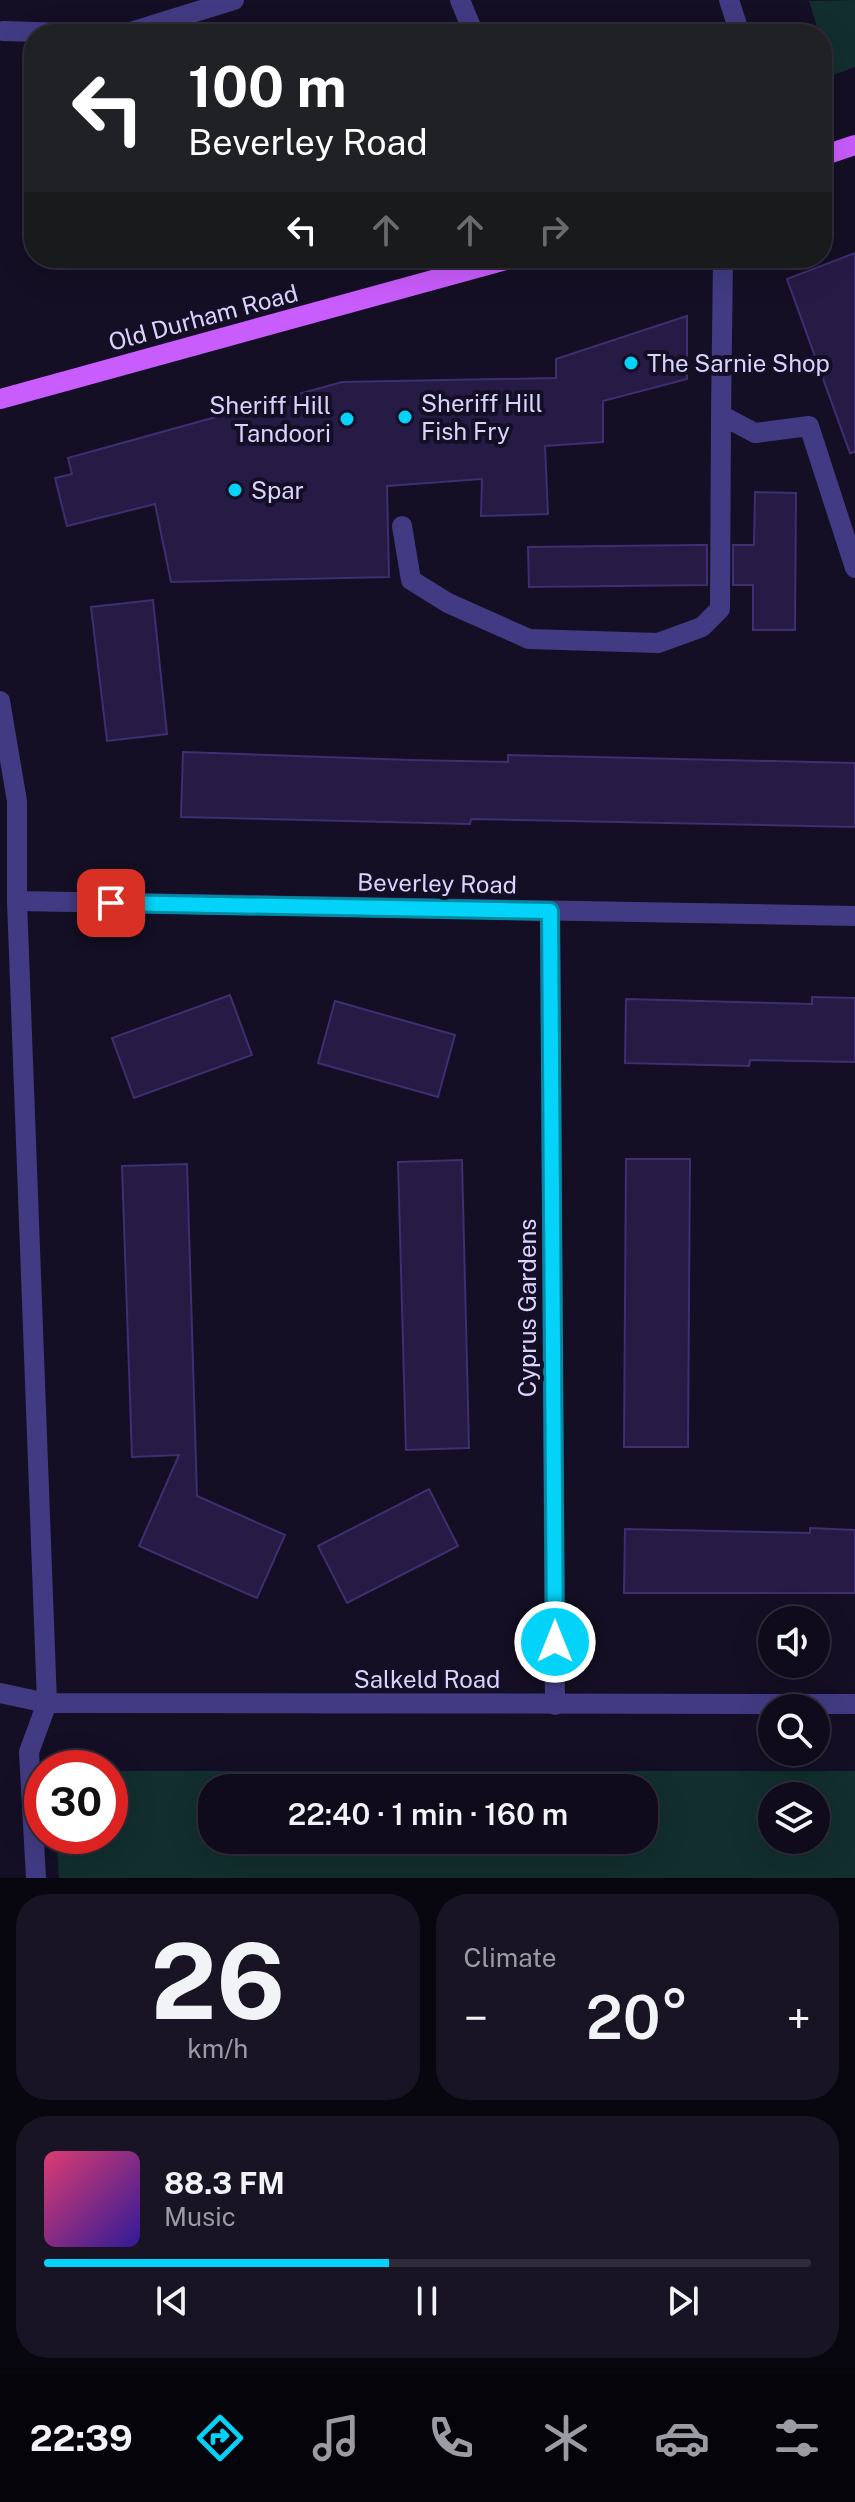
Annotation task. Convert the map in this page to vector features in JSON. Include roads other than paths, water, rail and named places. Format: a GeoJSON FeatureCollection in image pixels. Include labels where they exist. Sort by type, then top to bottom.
{"type":"FeatureCollection","features":[{"type":"Feature","properties":{"kind":"main road"},"geometry":{"type":"LineString","coordinates":[[832,153],[855,145]]}},
{"type":"Feature","properties":{"kind":"main road","name":"Old Durham Road"},"geometry":{"type":"LineString","coordinates":[[0,399],[477,268]]}},
{"type":"Feature","properties":{"kind":"street"},"geometry":{"type":"LineString","coordinates":[[156,24],[234,0]]}},
{"type":"Feature","properties":{"kind":"street"},"geometry":{"type":"LineString","coordinates":[[460,0],[470,24]]}},
{"type":"Feature","properties":{"kind":"street"},"geometry":{"type":"LineString","coordinates":[[729,0],[737,24]]}},
{"type":"Feature","properties":{"kind":"street"},"geometry":{"type":"LineString","coordinates":[[3,31],[24,32]]}},
{"type":"Feature","properties":{"kind":"street"},"geometry":{"type":"LineString","coordinates":[[402,526],[411,580],[448,603],[529,639],[658,643],[702,627],[720,609],[723,268]]}},
{"type":"Feature","properties":{"kind":"street"},"geometry":{"type":"LineString","coordinates":[[721,415],[755,433],[809,426],[855,568]]}},
{"type":"Feature","properties":{"kind":"street"},"geometry":{"type":"LineString","coordinates":[[0,701],[17,801],[17,901],[47,1703],[29,1752],[36,1878]]}},
{"type":"Feature","properties":{"kind":"street","name":"Beverley Road"},"geometry":{"type":"LineString","coordinates":[[17,901],[855,916]]}},
{"type":"Feature","properties":{"kind":"street","name":"Cyprus Gardens"},"geometry":{"type":"LineString","coordinates":[[550,911],[555,1705]]}},
{"type":"Feature","properties":{"kind":"street","name":"Salkeld Road"},"geometry":{"type":"LineString","coordinates":[[0,1693],[47,1703],[855,1704]]}},
{"type":"Feature","properties":{"kind":"place","name":"The Sarnie Shop"},"geometry":{"type":"Point","coordinates":[631,363]}},
{"type":"Feature","properties":{"kind":"place","name":"Sheriff Hill Fish Fry"},"geometry":{"type":"Point","coordinates":[405,417]}},
{"type":"Feature","properties":{"kind":"place","name":"Sheriff Hill Tandoori"},"geometry":{"type":"Point","coordinates":[347,419]}},
{"type":"Feature","properties":{"kind":"place","name":"Spar"},"geometry":{"type":"Point","coordinates":[235,490]}}]}
